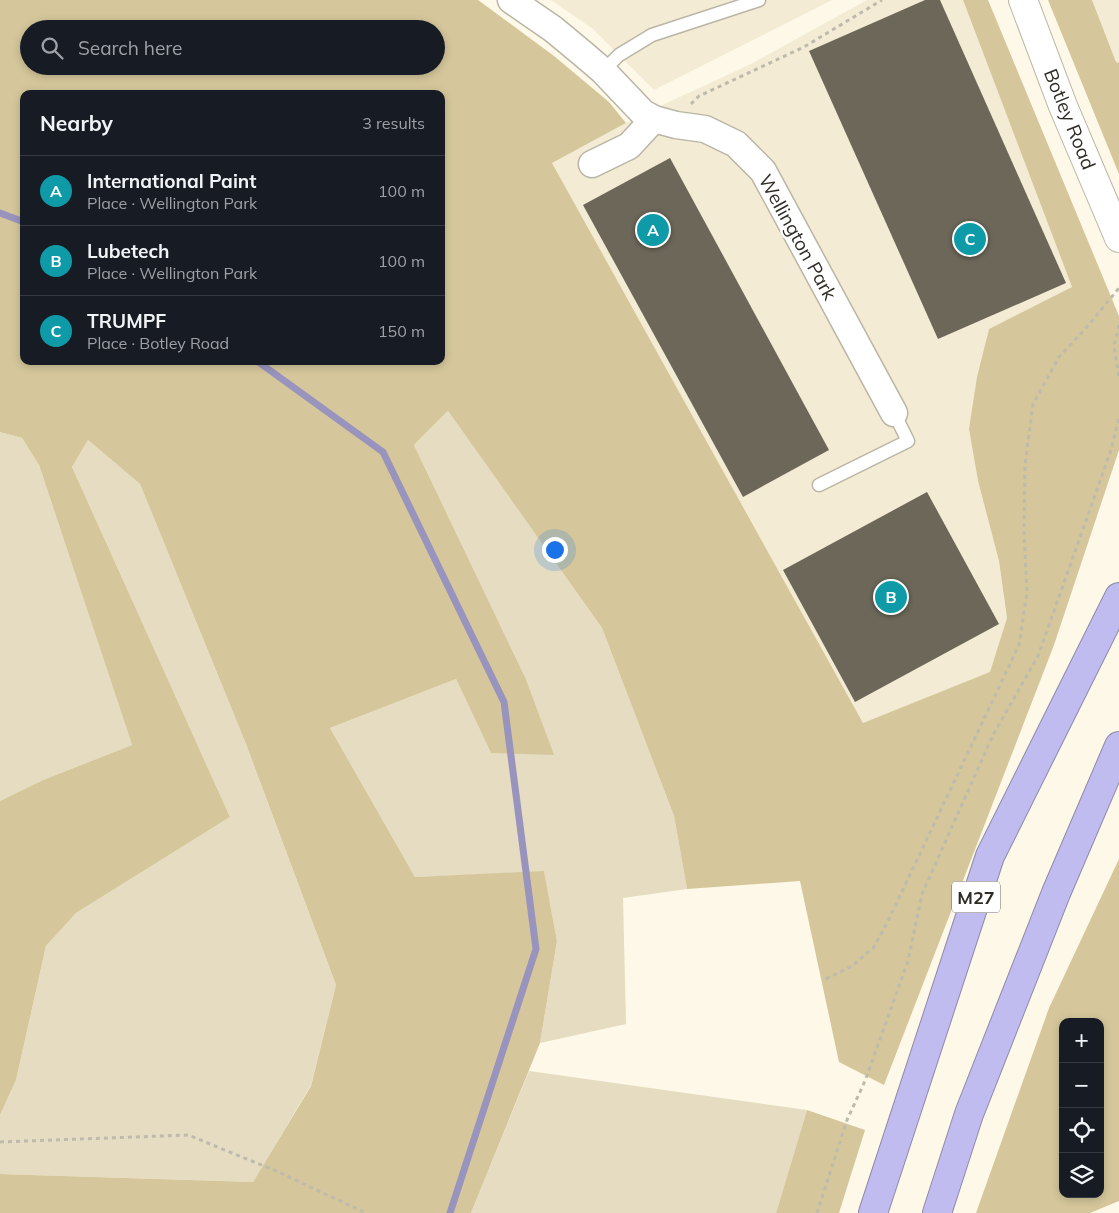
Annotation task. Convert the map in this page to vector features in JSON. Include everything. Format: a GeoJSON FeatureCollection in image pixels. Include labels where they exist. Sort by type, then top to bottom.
{"type":"FeatureCollection","features":[{"type":"Feature","properties":{"kind":"highway","name":"M27"},"geometry":{"type":"LineString","coordinates":[[872,1213],[990,856],[1119,597]]}},
{"type":"Feature","properties":{"kind":"highway"},"geometry":{"type":"LineString","coordinates":[[937,1213],[969,1114],[1056,893],[1119,746]]}},
{"type":"Feature","properties":{"kind":"main road","name":"Botley Road"},"geometry":{"type":"LineString","coordinates":[[1023,0],[1063,106],[1119,238]]}},
{"type":"Feature","properties":{"kind":"street","name":"Wellington Park"},"geometry":{"type":"LineString","coordinates":[[511,0],[553,29],[603,71],[644,114],[665,122],[705,129],[736,144],[763,171],[894,413]]}},
{"type":"Feature","properties":{"kind":"street"},"geometry":{"type":"LineString","coordinates":[[592,164],[629,146],[665,122]]}},
{"type":"Feature","properties":{"kind":"lane"},"geometry":{"type":"LineString","coordinates":[[603,71],[619,55],[652,35],[759,0]]}},
{"type":"Feature","properties":{"kind":"lane"},"geometry":{"type":"LineString","coordinates":[[819,485],[908,441],[894,413]]}},
{"type":"Feature","properties":{"kind":"path"},"geometry":{"type":"LineString","coordinates":[[665,122],[698,96],[804,47],[882,0]]}},
{"type":"Feature","properties":{"kind":"path"},"geometry":{"type":"LineString","coordinates":[[826,979],[852,966],[874,947],[1019,645],[1027,592],[1024,530],[1025,465],[1033,404],[1059,357],[1119,288]]}},
{"type":"Feature","properties":{"kind":"path"},"geometry":{"type":"LineString","coordinates":[[1119,325],[1114,346],[1119,378]]}},
{"type":"Feature","properties":{"kind":"path"},"geometry":{"type":"LineString","coordinates":[[817,1213],[847,1120],[865,1081],[908,961],[922,894],[993,735],[1038,656],[1112,450],[1119,418]]}},
{"type":"Feature","properties":{"kind":"path"},"geometry":{"type":"LineString","coordinates":[[0,1142],[188,1135],[274,1170],[366,1213]]}},
{"type":"Feature","properties":{"kind":"shaded area"},"geometry":{"type":"Polygon","coordinates":[[[0,0],[478,0],[554,56],[609,102],[626,123],[552,163],[863,723],[990,672],[1007,618],[999,561],[978,481],[969,429],[977,377],[989,329],[1072,287],[963,0],[988,0],[1119,316],[1119,450],[1054,645],[884,1085],[839,1062],[800,881],[687,889],[674,816],[602,628],[448,411],[414,445],[525,677],[554,755],[491,753],[456,679],[330,728],[415,877],[544,871],[557,941],[540,1043],[471,1213],[0,1213],[0,1174],[253,1182],[311,1086],[336,985],[246,744],[140,484],[88,440],[72,467],[230,817],[76,913],[46,946],[16,1080],[0,1115],[0,801],[43,780],[132,745],[39,465],[22,438],[0,432],[0,0]]]}},
{"type":"Feature","properties":{"kind":"shaded area"},"geometry":{"type":"Polygon","coordinates":[[[551,0],[832,0],[654,90],[593,29],[551,0]]]}},
{"type":"Feature","properties":{"kind":"shaded area"},"geometry":{"type":"Polygon","coordinates":[[[867,0],[963,0],[1072,287],[989,329],[969,429],[978,481],[999,561],[1007,619],[990,673],[863,723],[552,163],[643,114],[751,64],[867,0]]]}},
{"type":"Feature","properties":{"kind":"shaded area"},"geometry":{"type":"Polygon","coordinates":[[[1048,0],[1092,0],[1116,62],[1119,63],[1119,174],[1048,0]]]}},
{"type":"Feature","properties":{"kind":"shaded area"},"geometry":{"type":"Polygon","coordinates":[[[1092,0],[1119,0],[1119,63],[1116,62],[1092,0]]]}},
{"type":"Feature","properties":{"kind":"shaded area"},"geometry":{"type":"Polygon","coordinates":[[[448,411],[602,628],[674,816],[687,889],[623,898],[626,1024],[540,1043],[557,941],[544,872],[415,877],[330,728],[456,679],[491,753],[525,677],[414,445],[448,411]]]}},
{"type":"Feature","properties":{"kind":"shaded area"},"geometry":{"type":"Polygon","coordinates":[[[0,432],[22,438],[39,465],[132,745],[43,780],[0,801],[0,432]]]}},
{"type":"Feature","properties":{"kind":"shaded area"},"geometry":{"type":"Polygon","coordinates":[[[88,440],[140,484],[246,744],[336,985],[311,1085],[253,1182],[0,1174],[0,1115],[16,1080],[46,946],[76,913],[230,817],[72,467],[88,440]]]}},
{"type":"Feature","properties":{"kind":"shaded area"},"geometry":{"type":"Polygon","coordinates":[[[1119,859],[1119,1201],[1090,1213],[976,1213],[1049,1008],[1119,859]]]}},
{"type":"Feature","properties":{"kind":"shaded area"},"geometry":{"type":"Polygon","coordinates":[[[529,1071],[807,1110],[776,1213],[471,1213],[529,1071]]]}},
{"type":"Feature","properties":{"kind":"shaded area"},"geometry":{"type":"Polygon","coordinates":[[[807,1110],[865,1130],[839,1213],[776,1213],[807,1110]]]}},
{"type":"Feature","properties":{"kind":"building"},"geometry":{"type":"Polygon","coordinates":[[[925,0],[940,0],[1066,283],[938,339],[809,51],[925,0]]]}},
{"type":"Feature","properties":{"kind":"building"},"geometry":{"type":"Polygon","coordinates":[[[670,158],[829,450],[743,497],[583,205],[670,158]]]}},
{"type":"Feature","properties":{"kind":"building"},"geometry":{"type":"Polygon","coordinates":[[[927,492],[999,624],[855,702],[783,570],[927,492]]]}},
{"type":"Feature","properties":{"kind":"waterway"},"geometry":{"type":"LineString","coordinates":[[0,213],[20,220]]}},
{"type":"Feature","properties":{"kind":"waterway"},"geometry":{"type":"LineString","coordinates":[[263,365],[383,452],[504,702],[536,949],[450,1213]]}},
{"type":"Feature","properties":{"kind":"place","name":"International Paint"},"geometry":{"type":"Point","coordinates":[653,230]}},
{"type":"Feature","properties":{"kind":"place","name":"TRUMPF"},"geometry":{"type":"Point","coordinates":[970,239]}},
{"type":"Feature","properties":{"kind":"place","name":"Lubetech"},"geometry":{"type":"Point","coordinates":[891,597]}}]}
